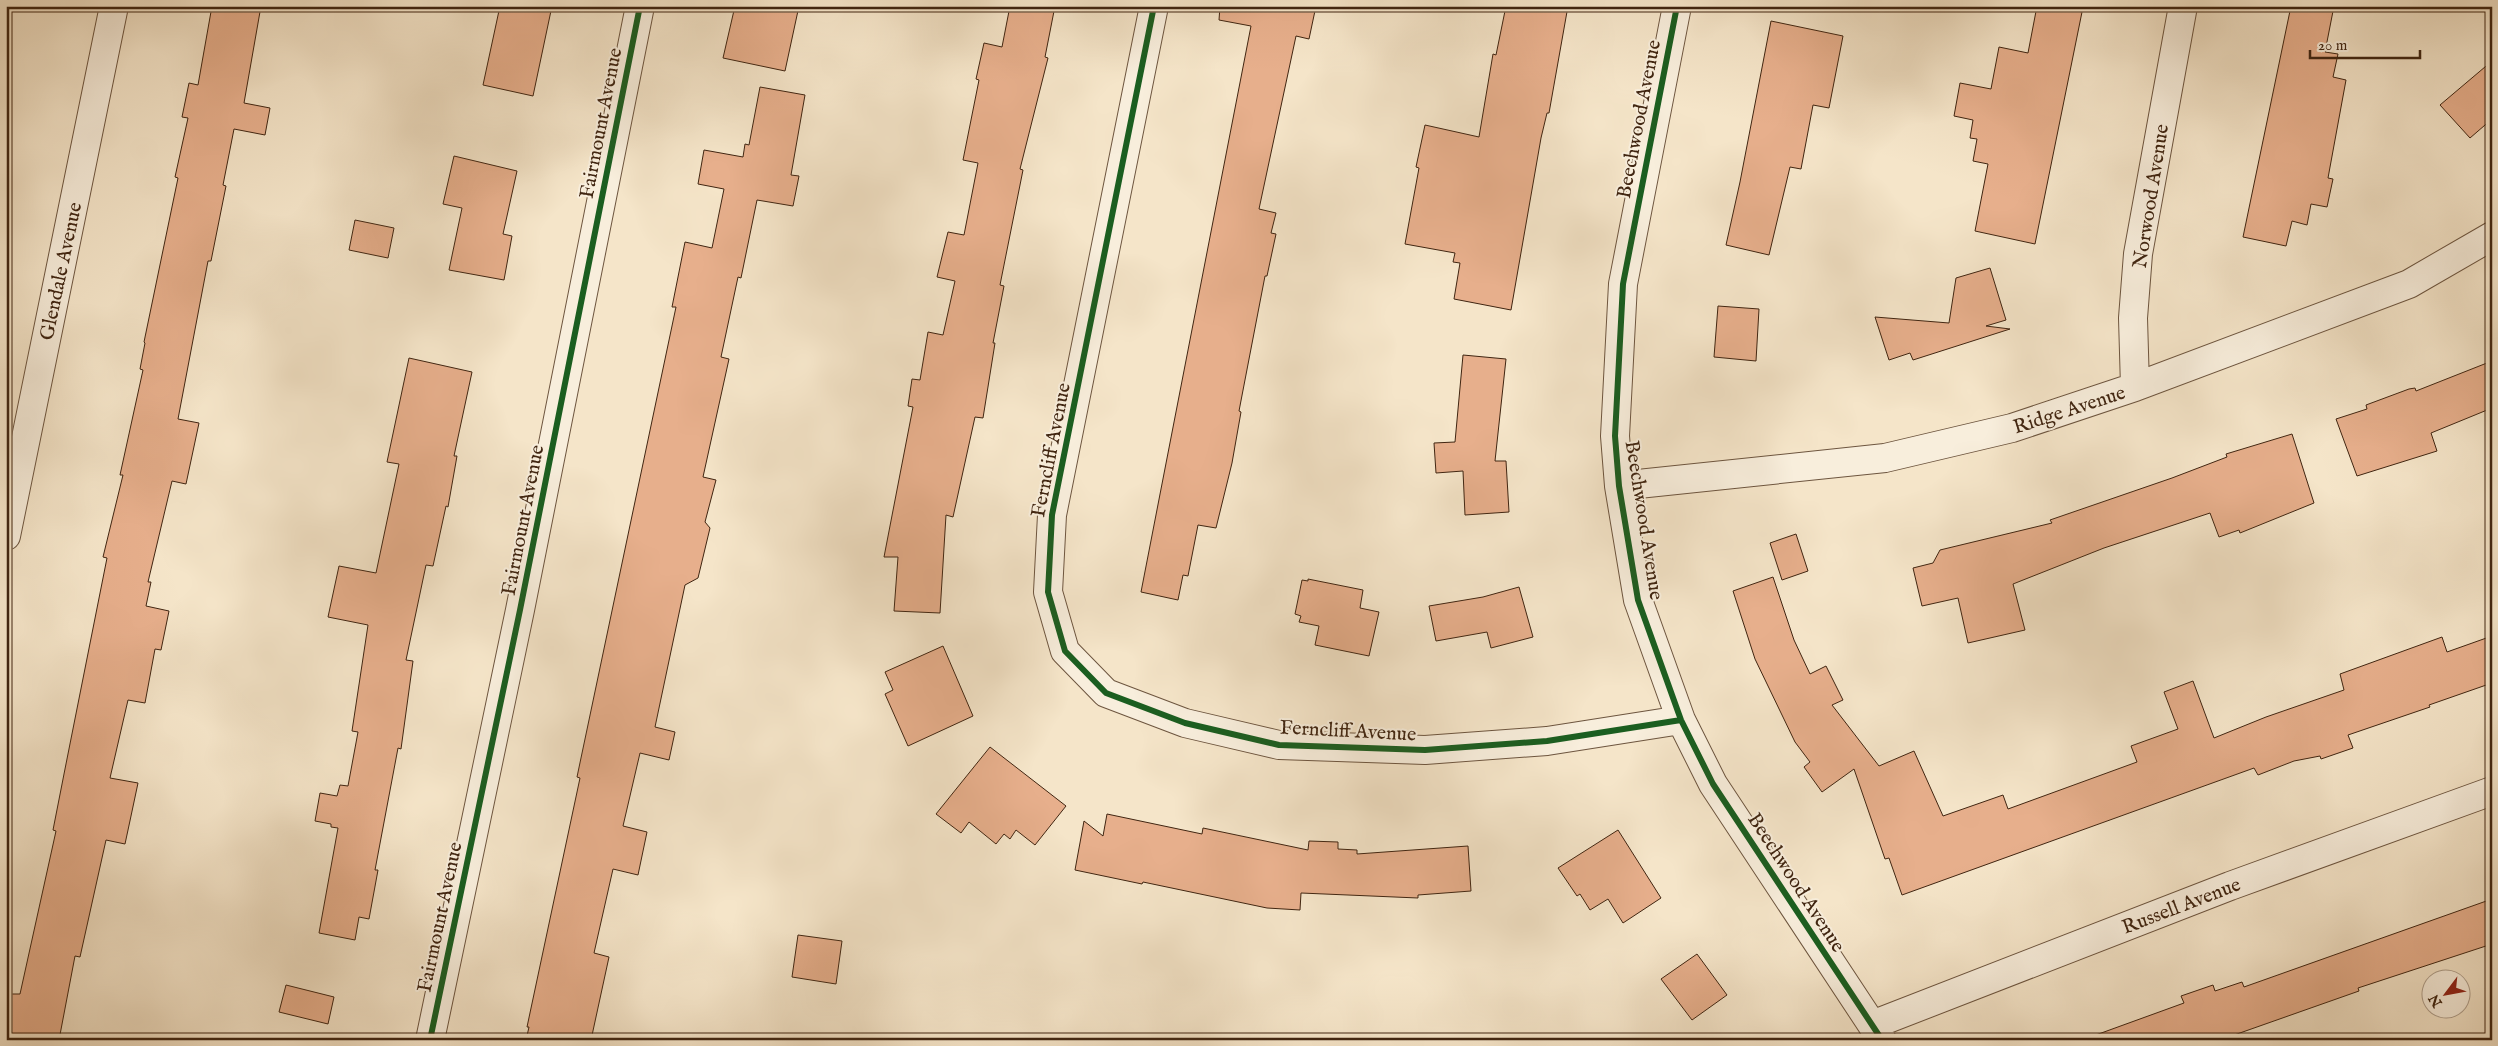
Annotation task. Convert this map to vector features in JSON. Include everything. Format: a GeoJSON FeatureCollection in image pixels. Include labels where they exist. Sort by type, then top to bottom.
{"type":"FeatureCollection","features":[{"type":"Feature","properties":{"kind":"street","name":"Glendale Avenue"},"geometry":{"type":"LineString","coordinates":[[6,536],[114,6]]}},
{"type":"Feature","properties":{"kind":"street","name":"Fairmount Avenue"},"geometry":{"type":"LineString","coordinates":[[430,1040],[522,600],[640,6]]}},
{"type":"Feature","properties":{"kind":"street","name":"Ferncliff Avenue"},"geometry":{"type":"LineString","coordinates":[[1154,6],[1052,515],[1048,592],[1065,651],[1106,693],[1185,723],[1279,745],[1424,750],[1547,741],[1681,720]]}},
{"type":"Feature","properties":{"kind":"street","name":"Beechwood Avenue"},"geometry":{"type":"LineString","coordinates":[[1677,6],[1623,284],[1615,436],[1619,486],[1638,600],[1681,720],[1713,784],[1877,1033]]}},
{"type":"Feature","properties":{"kind":"street","name":"Norwood Avenue"},"geometry":{"type":"LineString","coordinates":[[2135,387],[2133,318],[2138,254],[2183,6]]}},
{"type":"Feature","properties":{"kind":"street","name":"Ridge Avenue"},"geometry":{"type":"LineString","coordinates":[[1619,486],[1884,458],[2012,428],[2135,387],[2409,284],[2492,236]]}},
{"type":"Feature","properties":{"kind":"street","name":"Russell Avenue"},"geometry":{"type":"LineString","coordinates":[[1877,1033],[2230,886],[2492,791]]}},
{"type":"Feature","properties":{"kind":"building"},"geometry":{"type":"Polygon","coordinates":[[[212,6],[261,6],[244,103],[270,108],[265,135],[234,129],[223,185],[226,186],[211,261],[208,261],[178,419],[199,423],[186,484],[172,481],[148,582],[151,582],[146,606],[169,611],[161,650],[155,649],[145,703],[128,700],[110,778],[138,783],[125,844],[106,840],[80,957],[75,956],[59,1040],[25,1040],[6,1036],[6,994],[20,994],[56,831],[53,830],[107,558],[103,557],[123,475],[120,475],[143,370],[140,369],[144,342],[178,178],[175,177],[188,118],[182,117],[189,83],[198,85],[212,6]]]}},
{"type":"Feature","properties":{"kind":"building"},"geometry":{"type":"Polygon","coordinates":[[[500,6],[552,6],[533,96],[483,85],[500,6]]]}},
{"type":"Feature","properties":{"kind":"building"},"geometry":{"type":"Polygon","coordinates":[[[735,6],[799,6],[785,71],[723,58],[735,6]]]}},
{"type":"Feature","properties":{"kind":"building"},"geometry":{"type":"Polygon","coordinates":[[[1010,6],[1055,6],[1045,57],[1048,58],[1020,169],[1023,170],[1000,285],[1004,286],[993,343],[995,343],[983,418],[975,417],[953,517],[946,515],[940,613],[894,611],[898,557],[884,557],[913,407],[908,406],[912,379],[920,380],[928,332],[943,335],[955,281],[937,277],[948,232],[964,235],[978,163],[963,160],[979,80],[976,79],[984,43],[1002,47],[1010,6]]]}},
{"type":"Feature","properties":{"kind":"building"},"geometry":{"type":"Polygon","coordinates":[[[1220,6],[1316,6],[1309,39],[1296,36],[1259,209],[1276,213],[1271,233],[1276,234],[1267,276],[1265,276],[1239,411],[1241,412],[1232,463],[1216,528],[1198,525],[1188,576],[1183,575],[1178,600],[1141,592],[1251,26],[1219,20],[1220,6]]]}},
{"type":"Feature","properties":{"kind":"building"},"geometry":{"type":"Polygon","coordinates":[[[1506,6],[1568,6],[1549,113],[1547,113],[1541,138],[1511,310],[1454,299],[1460,263],[1453,262],[1455,253],[1405,244],[1419,168],[1416,167],[1425,125],[1479,137],[1493,54],[1496,55],[1506,6]]]}},
{"type":"Feature","properties":{"kind":"building"},"geometry":{"type":"Polygon","coordinates":[[[2037,6],[2055,6],[2082,12],[2035,244],[1975,231],[1988,164],[1973,161],[1977,139],[1970,138],[1973,120],[1954,116],[1960,83],[1991,89],[1999,47],[2028,53],[2037,6]]]}},
{"type":"Feature","properties":{"kind":"building"},"geometry":{"type":"Polygon","coordinates":[[[2291,6],[2334,6],[2325,52],[2338,54],[2333,77],[2346,80],[2328,178],[2333,179],[2327,207],[2311,204],[2307,225],[2292,221],[2286,246],[2243,237],[2291,6]]]}},
{"type":"Feature","properties":{"kind":"building"},"geometry":{"type":"Polygon","coordinates":[[[1771,21],[1843,36],[1829,108],[1813,105],[1801,169],[1790,167],[1769,255],[1726,245],[1771,21]]]}},
{"type":"Feature","properties":{"kind":"building"},"geometry":{"type":"Polygon","coordinates":[[[2492,61],[2492,119],[2470,138],[2440,105],[2492,61]]]}},
{"type":"Feature","properties":{"kind":"building"},"geometry":{"type":"Polygon","coordinates":[[[760,87],[805,95],[791,175],[799,176],[793,206],[757,200],[741,278],[738,277],[721,357],[729,359],[703,477],[716,480],[705,522],[710,528],[698,578],[685,585],[655,727],[675,732],[669,760],[640,753],[623,826],[647,832],[638,875],[613,869],[594,953],[609,957],[591,1040],[526,1040],[529,1027],[527,1027],[580,778],[577,777],[676,307],[672,307],[685,242],[712,248],[724,189],[698,184],[704,150],[743,157],[745,144],[749,145],[760,87]]]}},
{"type":"Feature","properties":{"kind":"building"},"geometry":{"type":"Polygon","coordinates":[[[454,156],[517,171],[503,234],[512,236],[504,280],[449,270],[462,208],[443,204],[454,156]]]}},
{"type":"Feature","properties":{"kind":"building"},"geometry":{"type":"Polygon","coordinates":[[[355,220],[394,228],[388,258],[349,250],[355,220]]]}},
{"type":"Feature","properties":{"kind":"building"},"geometry":{"type":"Polygon","coordinates":[[[1990,268],[2006,320],[1986,326],[2010,329],[1913,360],[1910,353],[1889,360],[1875,317],[1949,323],[1956,278],[1990,268]]]}},
{"type":"Feature","properties":{"kind":"building"},"geometry":{"type":"Polygon","coordinates":[[[1718,306],[1759,309],[1756,361],[1714,357],[1718,306]]]}},
{"type":"Feature","properties":{"kind":"building"},"geometry":{"type":"Polygon","coordinates":[[[1463,355],[1506,359],[1495,461],[1506,461],[1509,512],[1465,515],[1463,471],[1436,473],[1434,443],[1455,442],[1463,355]]]}},
{"type":"Feature","properties":{"kind":"building"},"geometry":{"type":"Polygon","coordinates":[[[409,358],[472,372],[454,456],[457,456],[448,507],[446,506],[433,566],[426,565],[406,660],[413,661],[401,749],[398,748],[375,870],[378,870],[369,919],[359,917],[355,940],[319,933],[338,828],[331,827],[331,824],[315,821],[320,793],[337,796],[340,785],[348,786],[358,732],[352,731],[368,625],[328,617],[339,566],[376,573],[399,464],[387,462],[409,358]]]}},
{"type":"Feature","properties":{"kind":"building"},"geometry":{"type":"Polygon","coordinates":[[[2492,361],[2492,408],[2431,433],[2437,451],[2357,476],[2336,419],[2367,409],[2366,405],[2409,389],[2415,388],[2416,391],[2492,361]]]}},
{"type":"Feature","properties":{"kind":"building"},"geometry":{"type":"Polygon","coordinates":[[[2292,434],[2314,503],[2240,533],[2239,530],[2219,537],[2210,513],[2104,548],[2013,584],[2025,630],[1968,643],[1958,598],[1922,606],[1913,568],[1933,563],[1940,550],[2052,523],[2050,520],[2172,478],[2227,457],[2226,454],[2292,434]]]}},
{"type":"Feature","properties":{"kind":"building"},"geometry":{"type":"Polygon","coordinates":[[[1796,534],[1808,571],[1782,580],[1770,543],[1796,534]]]}},
{"type":"Feature","properties":{"kind":"building"},"geometry":{"type":"Polygon","coordinates":[[[1773,577],[1794,640],[1810,674],[1826,666],[1843,700],[1832,705],[1879,766],[1914,751],[1943,816],[2003,795],[2008,809],[2137,762],[2131,746],[2178,729],[2164,692],[2193,681],[2214,738],[2266,717],[2344,690],[2340,674],[2442,637],[2447,652],[2492,636],[2492,683],[2429,705],[2430,707],[2348,735],[2353,748],[2321,759],[2320,756],[2294,761],[2258,775],[2254,768],[1902,895],[1889,858],[1885,859],[1854,769],[1822,792],[1804,767],[1810,762],[1795,742],[1755,659],[1733,591],[1773,577]]]}},
{"type":"Feature","properties":{"kind":"building"},"geometry":{"type":"Polygon","coordinates":[[[1308,579],[1363,590],[1360,608],[1379,612],[1369,656],[1315,645],[1319,626],[1299,622],[1301,616],[1295,614],[1302,580],[1308,581],[1308,579]]]}},
{"type":"Feature","properties":{"kind":"building"},"geometry":{"type":"Polygon","coordinates":[[[1519,587],[1533,637],[1491,648],[1487,632],[1436,641],[1429,606],[1483,597],[1519,587]]]}},
{"type":"Feature","properties":{"kind":"building"},"geometry":{"type":"Polygon","coordinates":[[[943,646],[973,716],[908,746],[885,694],[893,690],[885,672],[943,646]]]}},
{"type":"Feature","properties":{"kind":"building"},"geometry":{"type":"Polygon","coordinates":[[[990,747],[1066,806],[1035,845],[1016,830],[1010,839],[1004,834],[996,844],[969,822],[961,833],[936,814],[990,747]]]}},
{"type":"Feature","properties":{"kind":"building"},"geometry":{"type":"Polygon","coordinates":[[[1107,814],[1202,834],[1203,828],[1308,850],[1309,841],[1338,842],[1338,849],[1357,850],[1357,854],[1468,846],[1471,891],[1418,895],[1418,898],[1301,893],[1300,910],[1267,908],[1075,870],[1084,821],[1103,836],[1107,814]]]}},
{"type":"Feature","properties":{"kind":"building"},"geometry":{"type":"Polygon","coordinates":[[[1618,830],[1661,898],[1623,923],[1608,899],[1590,910],[1580,894],[1577,896],[1558,868],[1618,830]]]}},
{"type":"Feature","properties":{"kind":"building"},"geometry":{"type":"Polygon","coordinates":[[[2492,899],[2492,944],[2358,988],[2359,991],[2220,1040],[2094,1040],[2093,1036],[2184,1003],[2181,996],[2213,985],[2215,991],[2242,982],[2244,987],[2492,899]]]}},
{"type":"Feature","properties":{"kind":"building"},"geometry":{"type":"Polygon","coordinates":[[[798,935],[842,941],[836,984],[792,977],[798,935]]]}},
{"type":"Feature","properties":{"kind":"building"},"geometry":{"type":"Polygon","coordinates":[[[1697,954],[1727,995],[1692,1020],[1661,979],[1697,954]]]}},
{"type":"Feature","properties":{"kind":"building"},"geometry":{"type":"Polygon","coordinates":[[[286,985],[334,997],[328,1024],[279,1012],[286,985]]]}},
{"type":"Feature","properties":{"kind":"cycle path"},"geometry":{"type":"LineString","coordinates":[[430,1040],[520,610],[640,6]]}},
{"type":"Feature","properties":{"kind":"cycle path"},"geometry":{"type":"LineString","coordinates":[[1154,6],[1052,515],[1048,592],[1065,651],[1106,693],[1185,723],[1279,745],[1425,750],[1547,741],[1681,720]]}},
{"type":"Feature","properties":{"kind":"cycle path"},"geometry":{"type":"LineString","coordinates":[[1677,6],[1623,284],[1615,436],[1619,486],[1638,600],[1681,720],[1713,784],[1882,1040]]}}]}
